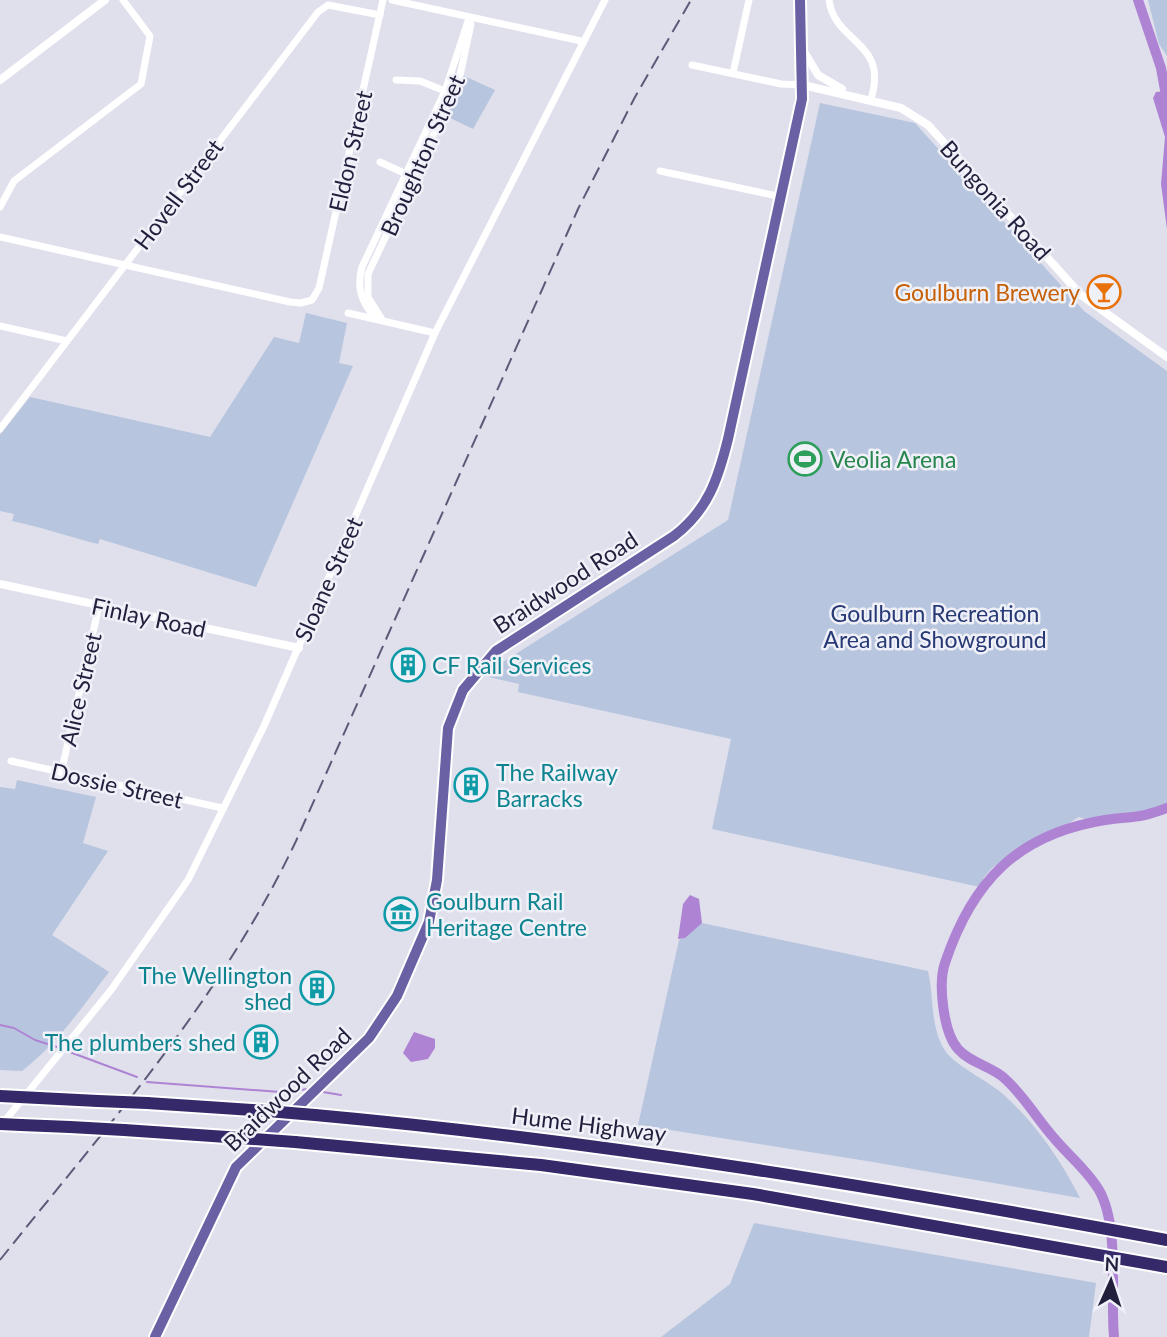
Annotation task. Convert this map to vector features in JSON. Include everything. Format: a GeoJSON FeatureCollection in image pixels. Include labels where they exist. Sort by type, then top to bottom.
{"type":"FeatureCollection","features":[{"type":"Feature","properties":{"kind":"highway","name":"Hume Highway"},"geometry":{"type":"LineString","coordinates":[[0,1096],[267,1111],[475,1130],[766,1170],[1167,1240]]}},
{"type":"Feature","properties":{"kind":"highway","name":"Hume Highway"},"geometry":{"type":"LineString","coordinates":[[0,1125],[124,1130],[455,1155],[752,1194],[1167,1267]]}},
{"type":"Feature","properties":{"kind":"main road","name":"Braidwood Road"},"geometry":{"type":"LineString","coordinates":[[155,1337],[236,1167],[377,1030],[411,967],[434,902],[448,728],[456,705],[472,675],[513,638],[674,536],[706,505],[719,473],[782,197],[803,85],[800,0]]}},
{"type":"Feature","properties":{"kind":"street"},"geometry":{"type":"LineString","coordinates":[[0,80],[105,0]]}},
{"type":"Feature","properties":{"kind":"street"},"geometry":{"type":"LineString","coordinates":[[0,207],[14,181],[141,84],[150,36],[123,0]]}},
{"type":"Feature","properties":{"kind":"street","name":"Eldon Street"},"geometry":{"type":"LineString","coordinates":[[123,266],[290,302],[312,300],[319,288],[383,0]]}},
{"type":"Feature","properties":{"kind":"street"},"geometry":{"type":"LineString","coordinates":[[392,0],[582,41]]}},
{"type":"Feature","properties":{"kind":"street","name":"Sloane Street"},"geometry":{"type":"LineString","coordinates":[[0,1125],[111,990],[188,880],[264,726],[435,333],[605,0]]}},
{"type":"Feature","properties":{"kind":"street"},"geometry":{"type":"LineString","coordinates":[[733,73],[748,0]]}},
{"type":"Feature","properties":{"kind":"street"},"geometry":{"type":"LineString","coordinates":[[829,0],[834,16],[873,63],[876,78],[871,99]]}},
{"type":"Feature","properties":{"kind":"street","name":"Hovell Street"},"geometry":{"type":"LineString","coordinates":[[0,429],[318,12],[328,5],[380,15]]}},
{"type":"Feature","properties":{"kind":"street","name":"Broughton Street"},"geometry":{"type":"LineString","coordinates":[[379,320],[361,299],[360,274],[404,173],[445,91],[468,18]]}},
{"type":"Feature","properties":{"kind":"street","name":"Broughton Street"},"geometry":{"type":"LineString","coordinates":[[379,320],[368,297],[368,274],[459,80],[471,24],[468,18]]}},
{"type":"Feature","properties":{"kind":"street"},"geometry":{"type":"LineString","coordinates":[[802,48],[818,75],[858,96]]}},
{"type":"Feature","properties":{"kind":"street"},"geometry":{"type":"LineString","coordinates":[[692,65],[781,84],[803,85]]}},
{"type":"Feature","properties":{"kind":"street","name":"Broughton Street"},"geometry":{"type":"LineString","coordinates":[[396,80],[420,82],[445,91]]}},
{"type":"Feature","properties":{"kind":"street","name":"Bungonia Road"},"geometry":{"type":"LineString","coordinates":[[803,85],[901,108],[928,125],[1081,295],[1167,358]]}},
{"type":"Feature","properties":{"kind":"street","name":"Broughton Street"},"geometry":{"type":"LineString","coordinates":[[380,162],[404,173]]}},
{"type":"Feature","properties":{"kind":"street"},"geometry":{"type":"LineString","coordinates":[[660,171],[782,197]]}},
{"type":"Feature","properties":{"kind":"street"},"geometry":{"type":"LineString","coordinates":[[0,237],[123,266]]}},
{"type":"Feature","properties":{"kind":"street"},"geometry":{"type":"LineString","coordinates":[[348,313],[435,333]]}},
{"type":"Feature","properties":{"kind":"street"},"geometry":{"type":"LineString","coordinates":[[0,326],[67,341]]}},
{"type":"Feature","properties":{"kind":"street","name":"Finlay Road"},"geometry":{"type":"LineString","coordinates":[[0,584],[299,648]]}},
{"type":"Feature","properties":{"kind":"street","name":"Alice Street"},"geometry":{"type":"LineString","coordinates":[[61,773],[99,606]]}},
{"type":"Feature","properties":{"kind":"street","name":"Dossie Street"},"geometry":{"type":"LineString","coordinates":[[11,761],[222,808]]}},
{"type":"Feature","properties":{"kind":"green space"},"geometry":{"type":"Polygon","coordinates":[[[1148,0],[1167,0],[1167,56],[1159,44],[1148,0]]]}},
{"type":"Feature","properties":{"kind":"green space"},"geometry":{"type":"Polygon","coordinates":[[[462,75],[495,90],[473,129],[444,115],[462,75]]]}},
{"type":"Feature","properties":{"kind":"green space","name":"Goulburn Recreation Area and Showground"},"geometry":{"type":"Polygon","coordinates":[[[820,103],[915,123],[1084,311],[1167,371],[1167,808],[1111,821],[1079,817],[1059,831],[1001,861],[984,877],[980,887],[712,829],[731,739],[518,692],[519,684],[489,677],[495,667],[728,520],[820,103]]]}},
{"type":"Feature","properties":{"kind":"green space"},"geometry":{"type":"Polygon","coordinates":[[[306,313],[347,323],[339,363],[353,366],[256,587],[100,539],[98,544],[12,521],[14,514],[0,511],[0,435],[30,397],[210,437],[274,337],[299,343],[306,313]]]}},
{"type":"Feature","properties":{"kind":"green space"},"geometry":{"type":"Polygon","coordinates":[[[17,780],[96,797],[83,843],[108,851],[52,935],[109,972],[58,1037],[22,1071],[0,1070],[0,787],[15,789],[17,780]]]}},
{"type":"Feature","properties":{"kind":"green space"},"geometry":{"type":"Polygon","coordinates":[[[702,923],[928,971],[936,1031],[944,1049],[955,1061],[1004,1095],[1037,1130],[1056,1156],[1080,1198],[638,1125],[679,940],[702,923]]]}},
{"type":"Feature","properties":{"kind":"green space"},"geometry":{"type":"Polygon","coordinates":[[[754,1223],[1096,1283],[1089,1337],[661,1337],[730,1284],[754,1223]]]}},
{"type":"Feature","properties":{"kind":"shaded area"},"geometry":{"type":"Polygon","coordinates":[[[1167,91],[1167,229],[1161,184],[1165,137],[1153,98],[1156,92],[1167,91]]]}},
{"type":"Feature","properties":{"kind":"shaded area"},"geometry":{"type":"Polygon","coordinates":[[[690,895],[699,899],[702,923],[685,938],[678,939],[683,904],[690,895]]]}},
{"type":"Feature","properties":{"kind":"shaded area"},"geometry":{"type":"Polygon","coordinates":[[[414,1032],[435,1039],[435,1048],[428,1059],[411,1062],[403,1053],[414,1032]]]}},
{"type":"Feature","properties":{"kind":"waterway"},"geometry":{"type":"LineString","coordinates":[[1138,0],[1161,68],[1167,101]]}},
{"type":"Feature","properties":{"kind":"waterway"},"geometry":{"type":"LineString","coordinates":[[1114,1337],[1112,1241],[1106,1205],[1099,1190],[1010,1084],[998,1073],[958,1049],[945,1020],[943,972],[956,934],[969,908],[1002,866],[1023,850],[1074,827],[1142,816],[1167,808]]}},
{"type":"Feature","properties":{"kind":"waterway"},"geometry":{"type":"LineString","coordinates":[[0,1025],[14,1028],[35,1040],[57,1047]]}},
{"type":"Feature","properties":{"kind":"waterway"},"geometry":{"type":"LineString","coordinates":[[67,1051],[137,1077]]}},
{"type":"Feature","properties":{"kind":"waterway"},"geometry":{"type":"LineString","coordinates":[[147,1082],[280,1092],[309,1089]]}},
{"type":"Feature","properties":{"kind":"waterway"},"geometry":{"type":"LineString","coordinates":[[323,1092],[341,1095]]}},
{"type":"Feature","properties":{"kind":"railway"},"geometry":{"type":"LineString","coordinates":[[0,1260],[122,1109],[198,1008],[266,899],[296,841],[578,209],[635,97],[691,0]]}},
{"type":"Feature","properties":{"kind":"place","name":"Goulburn Brewery"},"geometry":{"type":"Point","coordinates":[1104,292]}},
{"type":"Feature","properties":{"kind":"place","name":"Veolia Arena"},"geometry":{"type":"Point","coordinates":[805,459]}},
{"type":"Feature","properties":{"kind":"place","name":"CF Rail Services"},"geometry":{"type":"Point","coordinates":[408,665]}},
{"type":"Feature","properties":{"kind":"place","name":"The Railway Barracks"},"geometry":{"type":"Point","coordinates":[471,785]}},
{"type":"Feature","properties":{"kind":"place","name":"Goulburn Rail Heritage Centre"},"geometry":{"type":"Point","coordinates":[401,914]}},
{"type":"Feature","properties":{"kind":"place","name":"The Wellington shed"},"geometry":{"type":"Point","coordinates":[317,988]}},
{"type":"Feature","properties":{"kind":"place","name":"The plumbers shed"},"geometry":{"type":"Point","coordinates":[261,1042]}}]}
